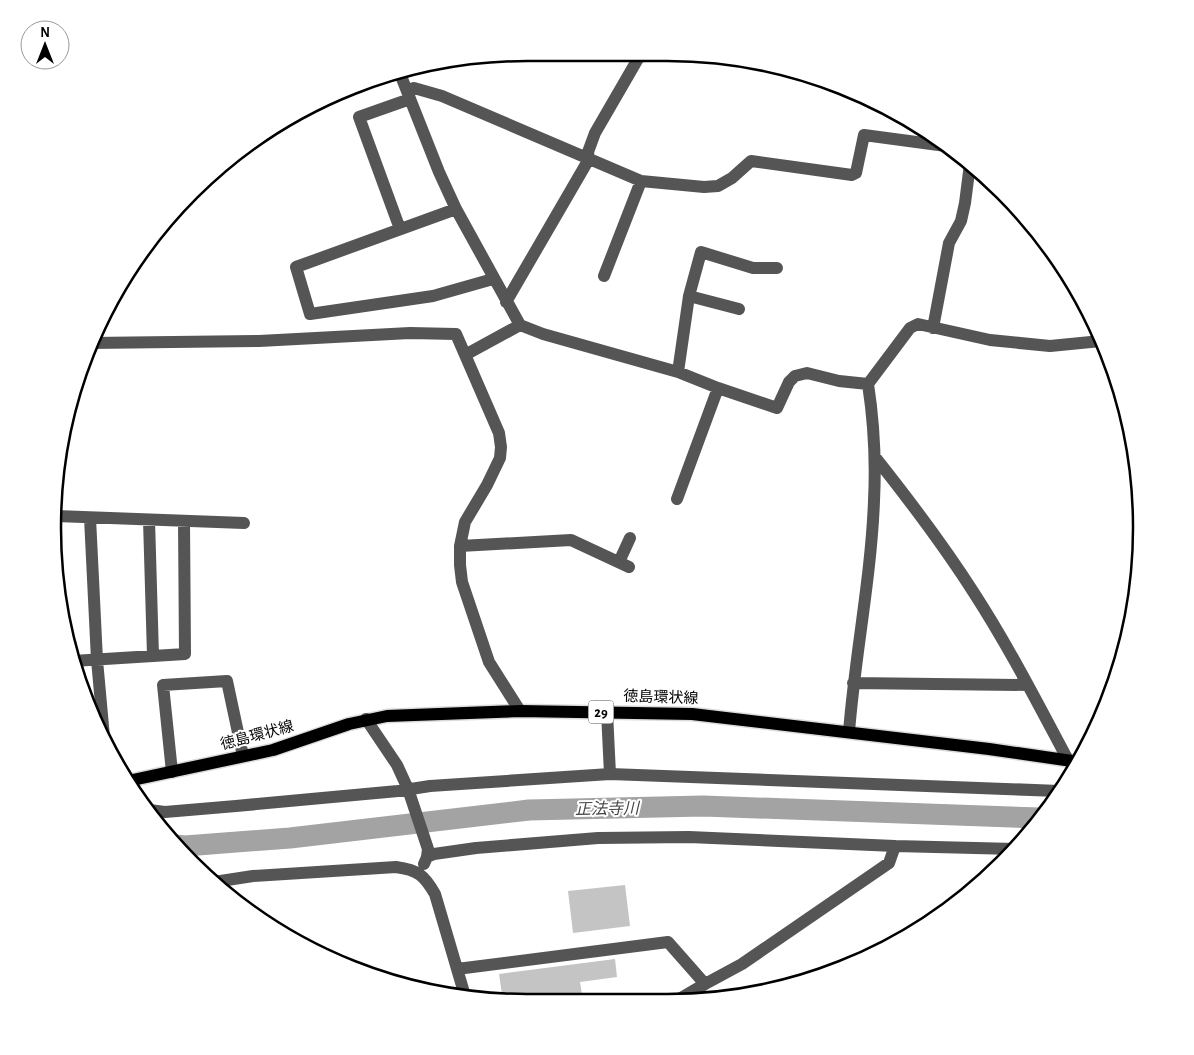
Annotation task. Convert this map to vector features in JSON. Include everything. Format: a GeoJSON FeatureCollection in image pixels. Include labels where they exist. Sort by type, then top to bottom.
{"type":"FeatureCollection","features":[{"type":"Feature","properties":{"kind":"main road","name":"徳島環状線"},"geometry":{"type":"LineString","coordinates":[[135,779],[273,750],[366,719],[387,716],[520,711],[692,714],[1070,761]]}},
{"type":"Feature","properties":{"kind":"street"},"geometry":{"type":"LineString","coordinates":[[506,302],[589,159],[588,152],[595,133],[637,61]]}},
{"type":"Feature","properties":{"kind":"street"},"geometry":{"type":"LineString","coordinates":[[402,79],[439,172],[456,209],[520,325],[552,337],[678,372],[777,408],[789,382],[795,376],[807,373],[839,382],[868,384]]}},
{"type":"Feature","properties":{"kind":"street"},"geometry":{"type":"LineString","coordinates":[[400,229],[359,117],[409,95],[414,88],[442,96],[641,181],[704,187],[718,186],[732,178],[751,161],[852,175],[856,173],[864,135],[931,144]]}},
{"type":"Feature","properties":{"kind":"street"},"geometry":{"type":"LineString","coordinates":[[933,328],[949,243],[960,221],[965,203],[969,173]]}},
{"type":"Feature","properties":{"kind":"street"},"geometry":{"type":"LineString","coordinates":[[604,276],[641,181]]}},
{"type":"Feature","properties":{"kind":"street"},"geometry":{"type":"LineString","coordinates":[[456,209],[296,267],[310,314],[433,296],[493,279]]}},
{"type":"Feature","properties":{"kind":"street"},"geometry":{"type":"LineString","coordinates":[[678,372],[689,296],[701,252],[753,268],[777,268]]}},
{"type":"Feature","properties":{"kind":"street"},"geometry":{"type":"LineString","coordinates":[[689,296],[739,309]]}},
{"type":"Feature","properties":{"kind":"street"},"geometry":{"type":"LineString","coordinates":[[849,732],[853,683],[868,576],[874,502],[874,424],[868,384],[910,328],[918,324],[990,340],[1050,346],[1094,342]]}},
{"type":"Feature","properties":{"kind":"street"},"geometry":{"type":"LineString","coordinates":[[465,355],[520,325]]}},
{"type":"Feature","properties":{"kind":"street"},"geometry":{"type":"LineString","coordinates":[[100,343],[259,341],[410,333],[456,334],[499,432],[502,447],[500,458],[487,485],[465,522],[460,546],[462,582],[489,662],[520,711]]}},
{"type":"Feature","properties":{"kind":"street"},"geometry":{"type":"LineString","coordinates":[[677,499],[718,388]]}},
{"type":"Feature","properties":{"kind":"street"},"geometry":{"type":"LineString","coordinates":[[875,457],[910,500],[975,594],[1072,758]]}},
{"type":"Feature","properties":{"kind":"street"},"geometry":{"type":"LineString","coordinates":[[61,516],[244,523]]}},
{"type":"Feature","properties":{"kind":"street"},"geometry":{"type":"LineString","coordinates":[[90,518],[97,660],[102,718]]}},
{"type":"Feature","properties":{"kind":"street"},"geometry":{"type":"LineString","coordinates":[[149,520],[153,656]]}},
{"type":"Feature","properties":{"kind":"street"},"geometry":{"type":"LineString","coordinates":[[81,661],[185,654],[184,521]]}},
{"type":"Feature","properties":{"kind":"street"},"geometry":{"type":"LineString","coordinates":[[460,546],[571,540],[624,564],[630,538]]}},
{"type":"Feature","properties":{"kind":"street"},"geometry":{"type":"LineString","coordinates":[[172,772],[163,685],[227,681],[243,756]]}},
{"type":"Feature","properties":{"kind":"street"},"geometry":{"type":"LineString","coordinates":[[853,683],[1028,685]]}},
{"type":"Feature","properties":{"kind":"street"},"geometry":{"type":"LineString","coordinates":[[606,712],[610,774]]}},
{"type":"Feature","properties":{"kind":"street"},"geometry":{"type":"LineString","coordinates":[[366,719],[397,765],[409,792],[427,853],[419,873]]}},
{"type":"Feature","properties":{"kind":"street"},"geometry":{"type":"LineString","coordinates":[[158,811],[409,792],[439,785],[610,774],[1051,791]]}},
{"type":"Feature","properties":{"kind":"street"},"geometry":{"type":"LineString","coordinates":[[427,853],[434,854],[476,848],[607,838],[689,836],[895,846],[1004,849]]}},
{"type":"Feature","properties":{"kind":"street"},"geometry":{"type":"LineString","coordinates":[[690,993],[742,964],[889,863],[895,846]]}},
{"type":"Feature","properties":{"kind":"street"},"geometry":{"type":"LineString","coordinates":[[223,881],[254,876],[396,867],[408,868],[419,873],[428,882],[435,894],[463,989]]}},
{"type":"Feature","properties":{"kind":"street"},"geometry":{"type":"LineString","coordinates":[[457,969],[668,942],[705,984]]}},
{"type":"Feature","properties":{"kind":"building"},"geometry":{"type":"Polygon","coordinates":[[[625,885],[630,926],[573,933],[568,891],[625,885]]]}},
{"type":"Feature","properties":{"kind":"building"},"geometry":{"type":"Polygon","coordinates":[[[615,959],[617,977],[580,982],[582,994],[528,994],[502,993],[499,974],[615,959]]]}},
{"type":"Feature","properties":{"kind":"waterway","name":"正法寺川"},"geometry":{"type":"LineString","coordinates":[[187,846],[290,838],[529,810],[703,806],[1031,818]]}}]}
